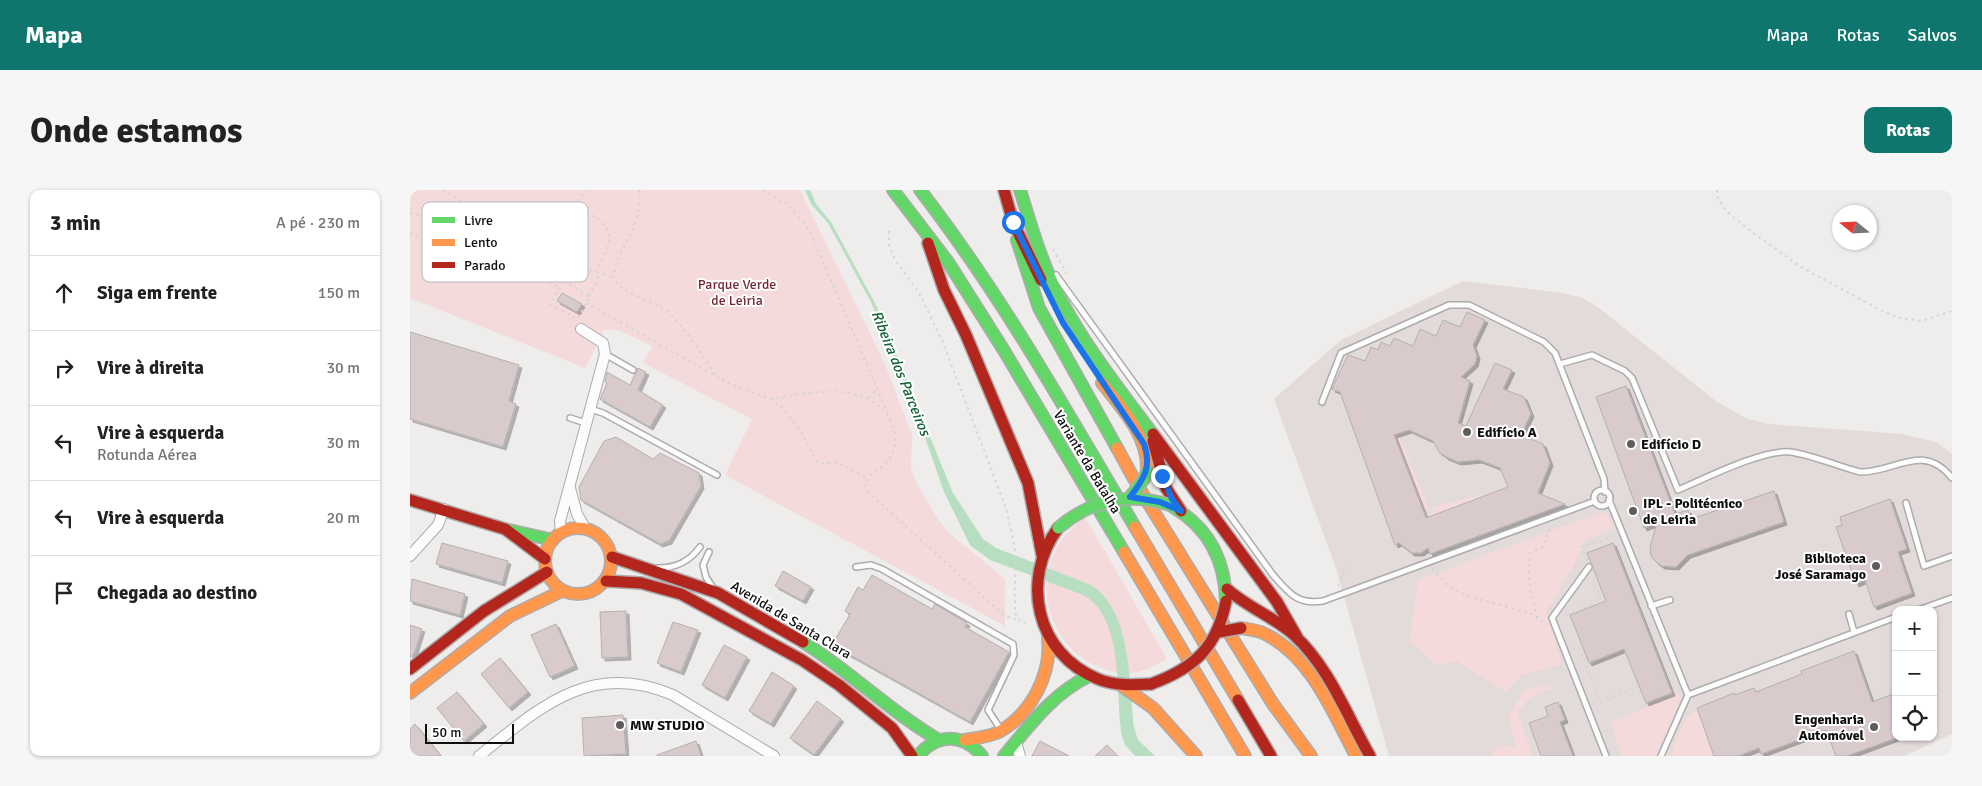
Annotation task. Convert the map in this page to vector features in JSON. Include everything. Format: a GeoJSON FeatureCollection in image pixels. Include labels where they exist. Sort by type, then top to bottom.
{"type":"FeatureCollection","features":[{"type":"Feature","properties":{"kind":"main road","name":"Variante da Batalha"},"geometry":{"type":"LineString","coordinates":[[893,190],[948,262],[1003,349],[1245,756]]}},
{"type":"Feature","properties":{"kind":"main road","name":"Variante da Batalha"},"geometry":{"type":"LineString","coordinates":[[920,190],[957,238],[1024,339],[1271,756]]}},
{"type":"Feature","properties":{"kind":"main road"},"geometry":{"type":"LineString","coordinates":[[1020,190],[1040,255],[1060,298],[1084,341],[1277,602],[1297,637],[1313,658],[1370,756]]}},
{"type":"Feature","properties":{"kind":"main road"},"geometry":{"type":"LineString","coordinates":[[1005,191],[1026,275],[1049,330],[1144,496],[1269,697],[1311,756]]}},
{"type":"Feature","properties":{"kind":"main road"},"geometry":{"type":"LineString","coordinates":[[1013,222],[1063,323],[1144,444],[1149,462],[1147,471],[1144,480],[1130,497]]}},
{"type":"Feature","properties":{"kind":"main road"},"geometry":{"type":"LineString","coordinates":[[925,233],[944,290],[966,335],[1028,483],[1042,555],[1037,591],[1043,625],[1048,638],[1068,662],[1089,676],[1122,686],[1139,695],[1158,710],[1196,756]]}},
{"type":"Feature","properties":{"kind":"main road"},"geometry":{"type":"LineString","coordinates":[[1151,432],[1166,488],[1181,511]]}},
{"type":"Feature","properties":{"kind":"main road"},"geometry":{"type":"LineString","coordinates":[[1042,555],[1058,528],[1077,513],[1112,499],[1130,497],[1141,497],[1170,505],[1181,511],[1194,520],[1214,545],[1223,567],[1226,595],[1219,632],[1204,652],[1186,668],[1165,680],[1151,684],[1122,686]]}},
{"type":"Feature","properties":{"kind":"main road"},"geometry":{"type":"LineString","coordinates":[[410,500],[505,529],[557,536],[577,528],[585,528],[595,532],[603,538],[612,557],[612,566],[606,581],[591,592],[571,594],[555,586],[547,572],[545,559],[557,536]]}},
{"type":"Feature","properties":{"kind":"main road"},"geometry":{"type":"LineString","coordinates":[[505,529],[545,559]]}},
{"type":"Feature","properties":{"kind":"main road","name":"Avenida de Santa Clara"},"geometry":{"type":"LineString","coordinates":[[612,557],[642,568],[681,578],[717,592],[819,652],[853,676],[908,722],[937,739]]}},
{"type":"Feature","properties":{"kind":"main road"},"geometry":{"type":"LineString","coordinates":[[410,669],[484,611],[547,572]]}},
{"type":"Feature","properties":{"kind":"main road","name":"Avenida de Santa Clara"},"geometry":{"type":"LineString","coordinates":[[606,581],[642,583],[681,594],[802,660],[839,684],[892,728],[912,756]]}},
{"type":"Feature","properties":{"kind":"main road"},"geometry":{"type":"LineString","coordinates":[[410,694],[510,616],[562,591]]}},
{"type":"Feature","properties":{"kind":"main road"},"geometry":{"type":"LineString","coordinates":[[1226,595],[1236,598],[1275,620],[1297,637]]}},
{"type":"Feature","properties":{"kind":"main road"},"geometry":{"type":"LineString","coordinates":[[1219,632],[1250,628],[1268,634],[1296,656],[1316,684],[1356,756]]}},
{"type":"Feature","properties":{"kind":"main road"},"geometry":{"type":"LineString","coordinates":[[918,756],[928,744],[937,739],[947,737],[966,740],[991,735],[1002,730],[1022,711],[1044,677],[1048,664],[1048,638]]}},
{"type":"Feature","properties":{"kind":"main road"},"geometry":{"type":"LineString","coordinates":[[1004,756],[1062,690],[1089,676]]}},
{"type":"Feature","properties":{"kind":"main road"},"geometry":{"type":"LineString","coordinates":[[966,740],[982,756]]}},
{"type":"Feature","properties":{"kind":"street"},"geometry":{"type":"LineString","coordinates":[[557,536],[605,354],[603,343],[581,329]]}},
{"type":"Feature","properties":{"kind":"street"},"geometry":{"type":"LineString","coordinates":[[570,487],[577,514],[585,528]]}},
{"type":"Feature","properties":{"kind":"street"},"geometry":{"type":"LineString","coordinates":[[410,556],[438,525],[444,509]]}},
{"type":"Feature","properties":{"kind":"street"},"geometry":{"type":"LineString","coordinates":[[479,756],[552,702],[568,693],[596,684],[624,682],[656,688],[673,695],[774,756]]}},
{"type":"Feature","properties":{"kind":"street"},"geometry":{"type":"LineString","coordinates":[[1016,742],[1020,756]]}},
{"type":"Feature","properties":{"kind":"lane"},"geometry":{"type":"LineString","coordinates":[[1040,255],[1273,575],[1288,593],[1299,600],[1310,603],[1323,601],[1595,501]]}},
{"type":"Feature","properties":{"kind":"lane"},"geometry":{"type":"LineString","coordinates":[[1322,402],[1341,353],[1448,305],[1469,305],[1544,342],[1555,353],[1560,364],[1604,479],[1605,492],[1688,695]]}},
{"type":"Feature","properties":{"kind":"lane"},"geometry":{"type":"LineString","coordinates":[[605,354],[633,370]]}},
{"type":"Feature","properties":{"kind":"lane"},"geometry":{"type":"LineString","coordinates":[[1560,364],[1592,355],[1625,371],[1632,378],[1678,490],[1761,456],[1780,452],[1799,454],[1860,472],[1869,472],[1910,460],[1924,460],[1941,468],[1952,478]]}},
{"type":"Feature","properties":{"kind":"lane"},"geometry":{"type":"LineString","coordinates":[[590,409],[603,413],[717,475]]}},
{"type":"Feature","properties":{"kind":"lane"},"geometry":{"type":"LineString","coordinates":[[570,418],[586,423]]}},
{"type":"Feature","properties":{"kind":"lane"},"geometry":{"type":"LineString","coordinates":[[1595,501],[1596,494],[1600,491],[1605,492]]}},
{"type":"Feature","properties":{"kind":"lane"},"geometry":{"type":"LineString","coordinates":[[1595,501],[1603,506],[1609,500]]}},
{"type":"Feature","properties":{"kind":"lane"},"geometry":{"type":"LineString","coordinates":[[1906,503],[1924,566],[1952,556]]}},
{"type":"Feature","properties":{"kind":"lane"},"geometry":{"type":"LineString","coordinates":[[642,568],[664,568],[681,565],[694,556],[700,547]]}},
{"type":"Feature","properties":{"kind":"lane"},"geometry":{"type":"LineString","coordinates":[[708,552],[703,566],[704,571],[717,592]]}},
{"type":"Feature","properties":{"kind":"lane"},"geometry":{"type":"LineString","coordinates":[[856,567],[871,565],[882,569],[1013,644],[1014,655],[988,710],[1002,730]]}},
{"type":"Feature","properties":{"kind":"lane"},"geometry":{"type":"LineString","coordinates":[[1589,567],[1552,618],[1606,756]]}},
{"type":"Feature","properties":{"kind":"lane"},"geometry":{"type":"LineString","coordinates":[[1929,606],[1952,598]]}},
{"type":"Feature","properties":{"kind":"lane"},"geometry":{"type":"LineString","coordinates":[[1651,606],[1670,600]]}},
{"type":"Feature","properties":{"kind":"lane"},"geometry":{"type":"LineString","coordinates":[[1849,614],[1854,632]]}},
{"type":"Feature","properties":{"kind":"lane"},"geometry":{"type":"LineString","coordinates":[[1661,756],[1688,695],[1892,619]]}},
{"type":"Feature","properties":{"kind":"path"},"geometry":{"type":"LineString","coordinates":[[442,190],[463,202]]}},
{"type":"Feature","properties":{"kind":"path"},"geometry":{"type":"LineString","coordinates":[[577,202],[587,190]]}},
{"type":"Feature","properties":{"kind":"path"},"geometry":{"type":"LineString","coordinates":[[613,277],[615,264],[634,228],[640,211],[639,190]]}},
{"type":"Feature","properties":{"kind":"path"},"geometry":{"type":"LineString","coordinates":[[762,190],[788,206],[810,231],[895,430],[896,443],[892,456],[885,466],[866,478],[864,483],[866,490],[1005,616],[1021,622],[1043,625]]}},
{"type":"Feature","properties":{"kind":"path"},"geometry":{"type":"LineString","coordinates":[[1717,190],[1717,196],[1726,211],[1752,232],[1801,267],[1880,310],[1899,318],[1921,321],[1952,311]]}},
{"type":"Feature","properties":{"kind":"path"},"geometry":{"type":"LineString","coordinates":[[588,213],[602,221],[609,232],[609,246],[595,272]]}},
{"type":"Feature","properties":{"kind":"path"},"geometry":{"type":"LineString","coordinates":[[889,230],[890,246],[896,260],[918,291],[942,340],[1006,508],[1016,548],[1015,613],[1021,622]]}},
{"type":"Feature","properties":{"kind":"path"},"geometry":{"type":"LineString","coordinates":[[410,233],[422,240]]}},
{"type":"Feature","properties":{"kind":"path"},"geometry":{"type":"LineString","coordinates":[[1050,241],[1066,273]]}},
{"type":"Feature","properties":{"kind":"path"},"geometry":{"type":"LineString","coordinates":[[588,270],[613,277],[623,288],[666,311],[678,322],[716,375]]}},
{"type":"Feature","properties":{"kind":"path"},"geometry":{"type":"LineString","coordinates":[[563,282],[550,304],[577,319],[601,273]]}},
{"type":"Feature","properties":{"kind":"path"},"geometry":{"type":"LineString","coordinates":[[550,282],[560,288]]}},
{"type":"Feature","properties":{"kind":"path"},"geometry":{"type":"LineString","coordinates":[[567,282],[589,296]]}},
{"type":"Feature","properties":{"kind":"path"},"geometry":{"type":"LineString","coordinates":[[586,303],[746,391],[770,399],[788,412],[817,462],[821,464],[837,462],[866,478]]}},
{"type":"Feature","properties":{"kind":"path"},"geometry":{"type":"LineString","coordinates":[[868,399],[877,389]]}},
{"type":"Feature","properties":{"kind":"path"},"geometry":{"type":"LineString","coordinates":[[770,399],[829,392],[868,399],[888,416]]}},
{"type":"Feature","properties":{"kind":"path"},"geometry":{"type":"LineString","coordinates":[[1539,620],[1531,599],[1528,570],[1530,553],[1543,547],[1550,528]]}},
{"type":"Feature","properties":{"kind":"path"},"geometry":{"type":"LineString","coordinates":[[1335,589],[1343,578],[1342,572],[1346,568]]}},
{"type":"Feature","properties":{"kind":"path"},"geometry":{"type":"LineString","coordinates":[[1432,569],[1448,586],[1467,596],[1530,613],[1549,627]]}},
{"type":"Feature","properties":{"kind":"path"},"geometry":{"type":"LineString","coordinates":[[1570,642],[1574,650],[1579,647],[1601,702],[1638,687],[1645,706]]}},
{"type":"Feature","properties":{"kind":"shaded area","name":"IPL - Politécnico de Leiria"},"geometry":{"type":"Polygon","coordinates":[[[1463,281],[1563,293],[1583,298],[1599,308],[1717,402],[1748,419],[1769,424],[1902,434],[1936,442],[1952,454],[1952,734],[1937,741],[1937,606],[1892,606],[1892,741],[1937,741],[1904,756],[1389,756],[1336,568],[1274,399],[1341,340],[1463,281]]]}},
{"type":"Feature","properties":{"kind":"green space","name":"Parque Verde de Leiria"},"geometry":{"type":"Polygon","coordinates":[[[410,190],[800,190],[884,362],[912,435],[911,468],[917,484],[937,518],[949,533],[1005,579],[1005,626],[725,475],[752,419],[643,363],[652,346],[618,330],[604,330],[585,368],[410,298],[410,190]]]}},
{"type":"Feature","properties":{"kind":"green space"},"geometry":{"type":"Polygon","coordinates":[[[1398,433],[1428,507],[1424,513],[1394,435],[1398,433]]]}},
{"type":"Feature","properties":{"kind":"green space"},"geometry":{"type":"Polygon","coordinates":[[[1500,490],[1430,516],[1432,507],[1500,490]]]}},
{"type":"Feature","properties":{"kind":"green space"},"geometry":{"type":"Polygon","coordinates":[[[1602,512],[1608,515],[1613,528],[1584,541],[1575,563],[1546,612],[1562,664],[1521,675],[1506,692],[1457,661],[1437,666],[1410,641],[1418,580],[1602,512]]]}},
{"type":"Feature","properties":{"kind":"green space"},"geometry":{"type":"Polygon","coordinates":[[[1085,517],[1167,659],[1150,668],[1126,673],[1094,665],[1078,655],[1065,642],[1056,626],[1049,609],[1048,572],[1053,554],[1063,538],[1085,517]]]}},
{"type":"Feature","properties":{"kind":"green space"},"geometry":{"type":"Polygon","coordinates":[[[1547,685],[1553,689],[1532,697],[1524,704],[1518,714],[1533,756],[1490,756],[1499,745],[1516,747],[1508,717],[1524,691],[1547,685]]]}},
{"type":"Feature","properties":{"kind":"green space"},"geometry":{"type":"Polygon","coordinates":[[[1679,693],[1681,698],[1655,756],[1622,756],[1610,723],[1679,693]]]}},
{"type":"Feature","properties":{"kind":"green space"},"geometry":{"type":"Polygon","coordinates":[[[1697,708],[1714,756],[1670,756],[1686,718],[1697,708]]]}},
{"type":"Feature","properties":{"kind":"water","name":"Ribeira dos Parceiros"},"geometry":{"type":"Polygon","coordinates":[[[805,190],[810,190],[816,204],[831,222],[876,305],[953,493],[983,539],[996,548],[1091,585],[1104,597],[1114,612],[1126,649],[1134,727],[1138,740],[1155,756],[1135,756],[1125,745],[1122,736],[1116,658],[1112,638],[1106,621],[1096,606],[1083,595],[990,560],[970,545],[944,492],[919,420],[872,304],[828,223],[811,204],[805,190]]]}},
{"type":"Feature","properties":{"kind":"building"},"geometry":{"type":"Polygon","coordinates":[[[562,293],[582,304],[577,312],[557,301],[562,293]]]}},
{"type":"Feature","properties":{"kind":"building","name":"Edifício A"},"geometry":{"type":"Polygon","coordinates":[[[1467,312],[1485,320],[1473,345],[1477,356],[1475,364],[1461,377],[1470,381],[1458,423],[1466,426],[1495,363],[1512,370],[1503,389],[1524,397],[1531,414],[1521,435],[1543,444],[1550,463],[1538,493],[1565,504],[1430,554],[1428,548],[1421,553],[1412,553],[1399,543],[1395,545],[1340,392],[1332,389],[1348,355],[1365,361],[1371,347],[1378,350],[1381,342],[1390,346],[1394,338],[1413,346],[1420,329],[1436,336],[1443,320],[1460,327],[1467,312]],[[1409,430],[1394,435],[1426,518],[1508,487],[1500,468],[1479,460],[1458,462],[1439,452],[1433,441],[1409,430]]]}},
{"type":"Feature","properties":{"kind":"building"},"geometry":{"type":"Polygon","coordinates":[[[410,332],[519,365],[509,401],[516,404],[503,447],[410,419],[410,332]]]}},
{"type":"Feature","properties":{"kind":"building"},"geometry":{"type":"Polygon","coordinates":[[[638,368],[646,372],[638,390],[663,405],[650,427],[600,399],[607,383],[605,382],[607,372],[630,385],[638,368]]]}},
{"type":"Feature","properties":{"kind":"building","name":"Edifício D"},"geometry":{"type":"Polygon","coordinates":[[[1626,386],[1675,514],[1688,510],[1691,519],[1774,491],[1784,522],[1688,555],[1676,567],[1662,566],[1656,562],[1651,556],[1650,547],[1657,523],[1644,528],[1596,397],[1626,386]]]}},
{"type":"Feature","properties":{"kind":"building"},"geometry":{"type":"Polygon","coordinates":[[[616,437],[653,459],[660,453],[699,473],[701,486],[669,541],[660,544],[581,500],[579,487],[604,441],[616,437]]]}},
{"type":"Feature","properties":{"kind":"building","name":"Biblioteca José Saramago"},"geometry":{"type":"Polygon","coordinates":[[[1890,499],[1907,549],[1898,552],[1912,593],[1874,607],[1865,580],[1856,584],[1836,527],[1842,525],[1840,517],[1890,499]]]}},
{"type":"Feature","properties":{"kind":"building"},"geometry":{"type":"Polygon","coordinates":[[[442,543],[508,561],[502,583],[436,564],[442,543]]]}},
{"type":"Feature","properties":{"kind":"building"},"geometry":{"type":"Polygon","coordinates":[[[1613,543],[1672,693],[1646,703],[1624,649],[1589,663],[1570,615],[1606,601],[1587,553],[1613,543]]]}},
{"type":"Feature","properties":{"kind":"building"},"geometry":{"type":"Polygon","coordinates":[[[783,571],[811,587],[803,601],[775,586],[783,571]]]}},
{"type":"Feature","properties":{"kind":"building"},"geometry":{"type":"Polygon","coordinates":[[[872,575],[932,609],[935,604],[967,623],[965,627],[1009,652],[970,722],[832,645],[850,614],[845,611],[858,587],[863,590],[872,575]]]}},
{"type":"Feature","properties":{"kind":"building"},"geometry":{"type":"Polygon","coordinates":[[[412,579],[465,594],[460,615],[410,601],[412,579]]]}},
{"type":"Feature","properties":{"kind":"building"},"geometry":{"type":"Polygon","coordinates":[[[626,611],[628,657],[602,658],[600,612],[626,611]]]}},
{"type":"Feature","properties":{"kind":"building"},"geometry":{"type":"Polygon","coordinates":[[[673,622],[698,630],[681,672],[657,663],[673,622]]]}},
{"type":"Feature","properties":{"kind":"building"},"geometry":{"type":"Polygon","coordinates":[[[556,624],[575,666],[550,677],[531,635],[556,624]]]}},
{"type":"Feature","properties":{"kind":"building"},"geometry":{"type":"Polygon","coordinates":[[[410,625],[422,629],[414,654],[410,658],[410,625]]]}},
{"type":"Feature","properties":{"kind":"building"},"geometry":{"type":"Polygon","coordinates":[[[724,645],[747,657],[725,698],[702,685],[724,645]]]}},
{"type":"Feature","properties":{"kind":"building"},"geometry":{"type":"Polygon","coordinates":[[[1854,651],[1872,702],[1892,694],[1892,739],[1847,756],[1836,756],[1826,730],[1761,754],[1759,748],[1738,756],[1714,756],[1697,708],[1734,693],[1735,695],[1754,688],[1756,692],[1802,674],[1801,671],[1854,651]]]}},
{"type":"Feature","properties":{"kind":"building"},"geometry":{"type":"Polygon","coordinates":[[[500,658],[528,692],[509,708],[481,674],[500,658]]]}},
{"type":"Feature","properties":{"kind":"building"},"geometry":{"type":"Polygon","coordinates":[[[772,672],[794,686],[771,724],[749,711],[772,672]]]}},
{"type":"Feature","properties":{"kind":"building"},"geometry":{"type":"Polygon","coordinates":[[[457,692],[484,724],[464,741],[437,708],[457,692]]]}},
{"type":"Feature","properties":{"kind":"building"},"geometry":{"type":"Polygon","coordinates":[[[817,701],[841,719],[814,755],[790,738],[817,701]]]}},
{"type":"Feature","properties":{"kind":"building"},"geometry":{"type":"Polygon","coordinates":[[[1558,702],[1565,720],[1560,722],[1573,756],[1541,756],[1529,723],[1548,716],[1545,707],[1558,702]]]}},
{"type":"Feature","properties":{"kind":"building"},"geometry":{"type":"Polygon","coordinates":[[[623,715],[626,754],[584,756],[582,718],[623,715]]]}},
{"type":"Feature","properties":{"kind":"building"},"geometry":{"type":"Polygon","coordinates":[[[415,724],[441,756],[410,756],[410,729],[415,724]]]}},
{"type":"Feature","properties":{"kind":"building"},"geometry":{"type":"Polygon","coordinates":[[[696,741],[701,756],[657,756],[657,755],[696,741]]]}},
{"type":"Feature","properties":{"kind":"building"},"geometry":{"type":"Polygon","coordinates":[[[1040,741],[1069,756],[1032,756],[1040,741]]]}},
{"type":"Feature","properties":{"kind":"building"},"geometry":{"type":"Polygon","coordinates":[[[1107,745],[1118,756],[1095,756],[1107,745]]]}},
{"type":"Feature","properties":{"kind":"traffic: fast"},"geometry":{"type":"LineString","coordinates":[[893,190],[948,262],[1003,349],[1124,552]]}},
{"type":"Feature","properties":{"kind":"traffic: fast"},"geometry":{"type":"LineString","coordinates":[[920,190],[979,271],[1033,355],[1135,527]]}},
{"type":"Feature","properties":{"kind":"traffic: fast"},"geometry":{"type":"LineString","coordinates":[[1020,190],[1033,232],[1054,287],[1092,351],[1151,432],[1153,441]]}},
{"type":"Feature","properties":{"kind":"traffic: fast"},"geometry":{"type":"LineString","coordinates":[[1017,240],[1039,308],[1117,448]]}},
{"type":"Feature","properties":{"kind":"traffic: fast"},"geometry":{"type":"LineString","coordinates":[[1130,497],[1144,479],[1147,471]]}},
{"type":"Feature","properties":{"kind":"traffic: fast"},"geometry":{"type":"LineString","coordinates":[[1058,528],[1084,510],[1111,501],[1140,499],[1170,505]]}},
{"type":"Feature","properties":{"kind":"traffic: fast"},"geometry":{"type":"LineString","coordinates":[[1173,507],[1186,515],[1213,546],[1222,572],[1226,601]]}},
{"type":"Feature","properties":{"kind":"traffic: fast"},"geometry":{"type":"LineString","coordinates":[[509,530],[553,540]]}},
{"type":"Feature","properties":{"kind":"traffic: fast"},"geometry":{"type":"LineString","coordinates":[[803,642],[837,665],[902,716],[937,739]]}},
{"type":"Feature","properties":{"kind":"traffic: fast"},"geometry":{"type":"LineString","coordinates":[[1004,756],[1042,711],[1076,683],[1089,676]]}},
{"type":"Feature","properties":{"kind":"traffic: fast"},"geometry":{"type":"LineString","coordinates":[[918,756],[933,743],[950,739],[967,743],[982,756]]}},
{"type":"Feature","properties":{"kind":"traffic: slow"},"geometry":{"type":"LineString","coordinates":[[1102,383],[1126,413],[1139,435],[1144,446],[1147,471]]}},
{"type":"Feature","properties":{"kind":"traffic: slow"},"geometry":{"type":"LineString","coordinates":[[1117,448],[1139,488],[1273,704],[1311,756]]}},
{"type":"Feature","properties":{"kind":"traffic: slow"},"geometry":{"type":"LineString","coordinates":[[1135,527],[1238,700]]}},
{"type":"Feature","properties":{"kind":"traffic: slow"},"geometry":{"type":"LineString","coordinates":[[571,528],[585,528],[597,533],[606,542],[611,554],[611,561],[609,574],[602,585],[585,594],[571,594],[559,589],[550,580],[545,568],[545,554],[550,542],[559,533],[571,528]]}},
{"type":"Feature","properties":{"kind":"traffic: slow"},"geometry":{"type":"LineString","coordinates":[[1124,552],[1245,756]]}},
{"type":"Feature","properties":{"kind":"traffic: slow"},"geometry":{"type":"LineString","coordinates":[[410,693],[510,616],[562,591]]}},
{"type":"Feature","properties":{"kind":"traffic: slow"},"geometry":{"type":"LineString","coordinates":[[1241,628],[1263,633],[1295,655],[1319,687],[1356,756]]}},
{"type":"Feature","properties":{"kind":"traffic: slow"},"geometry":{"type":"LineString","coordinates":[[965,740],[999,732],[1021,715],[1030,704],[1043,679],[1047,665],[1048,638]]}},
{"type":"Feature","properties":{"kind":"traffic: slow"},"geometry":{"type":"LineString","coordinates":[[1122,686],[1153,708],[1196,756]]}},
{"type":"Feature","properties":{"kind":"traffic: jam"},"geometry":{"type":"LineString","coordinates":[[1004,190],[1013,222],[1041,280]]}},
{"type":"Feature","properties":{"kind":"traffic: jam"},"geometry":{"type":"LineString","coordinates":[[928,243],[944,290],[966,335],[1028,483],[1042,555]]}},
{"type":"Feature","properties":{"kind":"traffic: jam"},"geometry":{"type":"LineString","coordinates":[[1153,434],[1277,602],[1297,637]]}},
{"type":"Feature","properties":{"kind":"traffic: jam"},"geometry":{"type":"LineString","coordinates":[[1153,441],[1166,488],[1181,511]]}},
{"type":"Feature","properties":{"kind":"traffic: jam"},"geometry":{"type":"LineString","coordinates":[[410,500],[505,529],[545,559]]}},
{"type":"Feature","properties":{"kind":"traffic: jam"},"geometry":{"type":"LineString","coordinates":[[1058,528],[1046,548],[1040,570],[1038,592],[1040,614],[1048,634],[1060,652],[1077,667],[1098,679],[1117,684],[1151,684]]}},
{"type":"Feature","properties":{"kind":"traffic: jam"},"geometry":{"type":"LineString","coordinates":[[612,557],[718,593],[803,642]]}},
{"type":"Feature","properties":{"kind":"traffic: jam"},"geometry":{"type":"LineString","coordinates":[[410,669],[484,611],[547,572]]}},
{"type":"Feature","properties":{"kind":"traffic: jam"},"geometry":{"type":"LineString","coordinates":[[606,581],[641,583],[681,594],[802,660],[839,685],[892,728],[912,756]]}},
{"type":"Feature","properties":{"kind":"traffic: jam"},"geometry":{"type":"LineString","coordinates":[[1227,589],[1286,629],[1306,648],[1327,677],[1370,756]]}},
{"type":"Feature","properties":{"kind":"traffic: jam"},"geometry":{"type":"LineString","coordinates":[[1151,684],[1180,671],[1202,654],[1217,631],[1226,601]]}},
{"type":"Feature","properties":{"kind":"traffic: jam"},"geometry":{"type":"LineString","coordinates":[[1219,632],[1241,628]]}},
{"type":"Feature","properties":{"kind":"traffic: jam"},"geometry":{"type":"LineString","coordinates":[[1238,700],[1271,756]]}},
{"type":"Feature","properties":{"kind":"place","name":"Edifício A"},"geometry":{"type":"Point","coordinates":[1467,432]}},
{"type":"Feature","properties":{"kind":"place","name":"Edifício D"},"geometry":{"type":"Point","coordinates":[1631,444]}},
{"type":"Feature","properties":{"kind":"place","name":"IPL - Politécnico de Leiria"},"geometry":{"type":"Point","coordinates":[1633,511]}},
{"type":"Feature","properties":{"kind":"place","name":"Biblioteca José Saramago"},"geometry":{"type":"Point","coordinates":[1876,566]}},
{"type":"Feature","properties":{"kind":"place","name":"MW STUDIO"},"geometry":{"type":"Point","coordinates":[620,725]}},
{"type":"Feature","properties":{"kind":"place","name":"Engenharia Automóvel"},"geometry":{"type":"Point","coordinates":[1874,727]}},
{"type":"Feature","properties":{"kind":"route"},"geometry":{"type":"LineString","coordinates":[[1013,222],[1063,323],[1144,444],[1149,462],[1147,471],[1144,480],[1130,497],[1141,497],[1160,502],[1181,511],[1166,488],[1162,476]]}}]}
